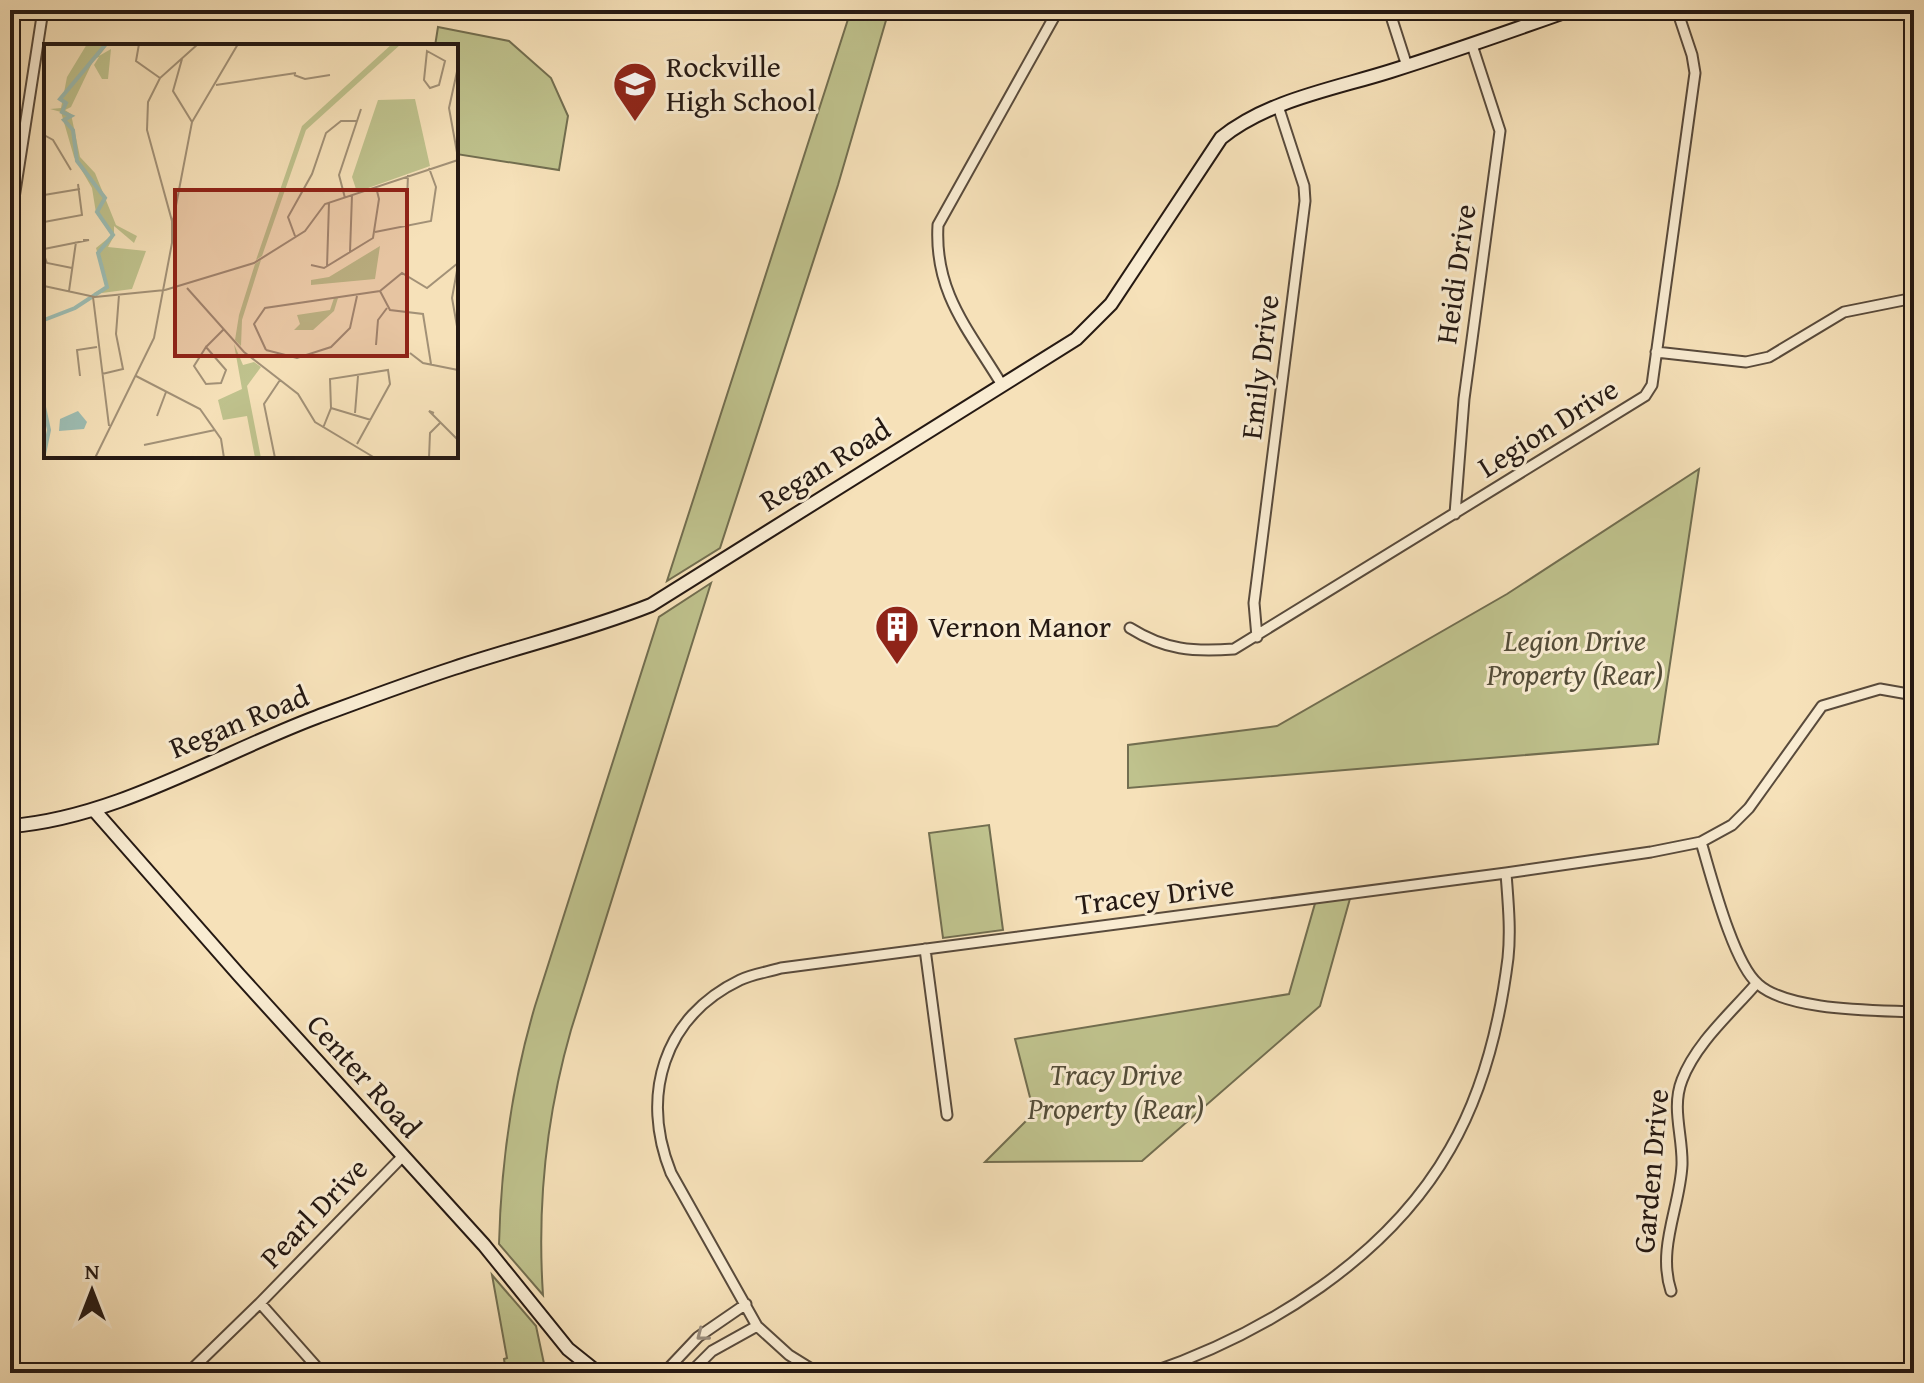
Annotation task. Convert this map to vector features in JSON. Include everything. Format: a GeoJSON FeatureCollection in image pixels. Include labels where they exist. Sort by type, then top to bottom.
{"type":"FeatureCollection","features":[{"type":"Feature","properties":{"kind":"street"},"geometry":{"type":"LineString","coordinates":[[10,224],[43,10]]}},
{"type":"Feature","properties":{"kind":"street"},"geometry":{"type":"LineString","coordinates":[[1002,385],[943,284],[937,253],[938,225],[1058,10]]}},
{"type":"Feature","properties":{"kind":"street"},"geometry":{"type":"LineString","coordinates":[[1389,10],[1407,66]]}},
{"type":"Feature","properties":{"kind":"street","name":"Regan Road"},"geometry":{"type":"LineString","coordinates":[[10,826],[46,823],[94,810],[314,718],[456,667],[599,626],[651,605],[1076,339],[1111,304],[1221,138],[1243,121],[1278,106],[1472,45],[1570,10]]}},
{"type":"Feature","properties":{"kind":"street","name":"Legion Drive"},"geometry":{"type":"LineString","coordinates":[[1130,628],[1152,641],[1199,652],[1234,649],[1645,396],[1652,385],[1695,73],[1677,10]]}},
{"type":"Feature","properties":{"kind":"street","name":"Heidi Drive"},"geometry":{"type":"LineString","coordinates":[[1455,514],[1464,399],[1500,131],[1472,45]]}},
{"type":"Feature","properties":{"kind":"street","name":"Emily Drive"},"geometry":{"type":"LineString","coordinates":[[1257,637],[1254,603],[1305,201],[1304,186],[1278,106]]}},
{"type":"Feature","properties":{"kind":"street"},"geometry":{"type":"LineString","coordinates":[[1656,352],[1746,362],[1769,357],[1844,312],[1914,298]]}},
{"type":"Feature","properties":{"kind":"street","name":"Tracey Drive"},"geometry":{"type":"LineString","coordinates":[[757,1326],[671,1173],[661,1148],[657,1116],[658,1085],[668,1052],[696,1008],[743,978],[781,968],[1506,873],[1701,842],[1732,825],[1749,808],[1822,706],[1880,689],[1914,695]]}},
{"type":"Feature","properties":{"kind":"street","name":"Center Road"},"geometry":{"type":"LineString","coordinates":[[94,810],[484,1245],[568,1349],[598,1373]]}},
{"type":"Feature","properties":{"kind":"street"},"geometry":{"type":"LineString","coordinates":[[1701,842],[1733,944],[1756,984],[1784,999],[1841,1008],[1914,1012]]}},
{"type":"Feature","properties":{"kind":"street"},"geometry":{"type":"LineString","coordinates":[[1150,1373],[1226,1341],[1296,1304],[1360,1258],[1417,1199],[1451,1148],[1477,1091],[1496,1022],[1508,956],[1506,873]]}},
{"type":"Feature","properties":{"kind":"street"},"geometry":{"type":"LineString","coordinates":[[925,949],[947,1115]]}},
{"type":"Feature","properties":{"kind":"street","name":"Garden Drive"},"geometry":{"type":"LineString","coordinates":[[1671,1291],[1666,1276],[1666,1258],[1682,1165],[1677,1112],[1681,1083],[1692,1059],[1756,984]]}},
{"type":"Feature","properties":{"kind":"street","name":"Pearl Drive"},"geometry":{"type":"LineString","coordinates":[[188,1373],[402,1157]]}},
{"type":"Feature","properties":{"kind":"street","name":"Pearl Drive"},"geometry":{"type":"LineString","coordinates":[[260,1303],[322,1373]]}},
{"type":"Feature","properties":{"kind":"street"},"geometry":{"type":"LineString","coordinates":[[664,1373],[698,1337],[746,1304]]}},
{"type":"Feature","properties":{"kind":"street"},"geometry":{"type":"LineString","coordinates":[[690,1373],[712,1351],[757,1326],[789,1355],[818,1373]]}},
{"type":"Feature","properties":{"kind":"green space"},"geometry":{"type":"Polygon","coordinates":[[[851,10],[889,10],[838,185],[720,548],[667,581],[851,10]]]}},
{"type":"Feature","properties":{"kind":"green space"},"geometry":{"type":"Polygon","coordinates":[[[438,27],[509,41],[551,78],[568,116],[559,170],[458,154],[458,44],[435,44],[438,27]]]}},
{"type":"Feature","properties":{"kind":"green space","name":"Legion Drive Property (Rear)"},"geometry":{"type":"Polygon","coordinates":[[[1699,469],[1658,744],[1128,788],[1128,745],[1277,726],[1507,594],[1699,469]]]}},
{"type":"Feature","properties":{"kind":"green space"},"geometry":{"type":"Polygon","coordinates":[[[711,583],[562,1063],[545,1161],[541,1228],[543,1295],[499,1244],[505,1154],[520,1065],[535,1006],[659,617],[711,583]]]}},
{"type":"Feature","properties":{"kind":"green space"},"geometry":{"type":"Polygon","coordinates":[[[989,825],[1003,930],[943,938],[929,833],[989,825]]]}},
{"type":"Feature","properties":{"kind":"green space","name":"Tracy Drive Property (Rear)"},"geometry":{"type":"Polygon","coordinates":[[[1351,895],[1320,1006],[1142,1161],[985,1162],[1034,1113],[1015,1039],[1289,994],[1316,900],[1351,895]]]}},
{"type":"Feature","properties":{"kind":"green space"},"geometry":{"type":"Polygon","coordinates":[[[492,1275],[536,1326],[546,1373],[506,1373],[504,1359],[507,1358],[492,1275]]]}},
{"type":"Feature","properties":{"kind":"place","name":"Rockville High School"},"geometry":{"type":"Point","coordinates":[635,123]}},
{"type":"Feature","properties":{"kind":"place","name":"Vernon Manor"},"geometry":{"type":"Point","coordinates":[897,666]}}]}
